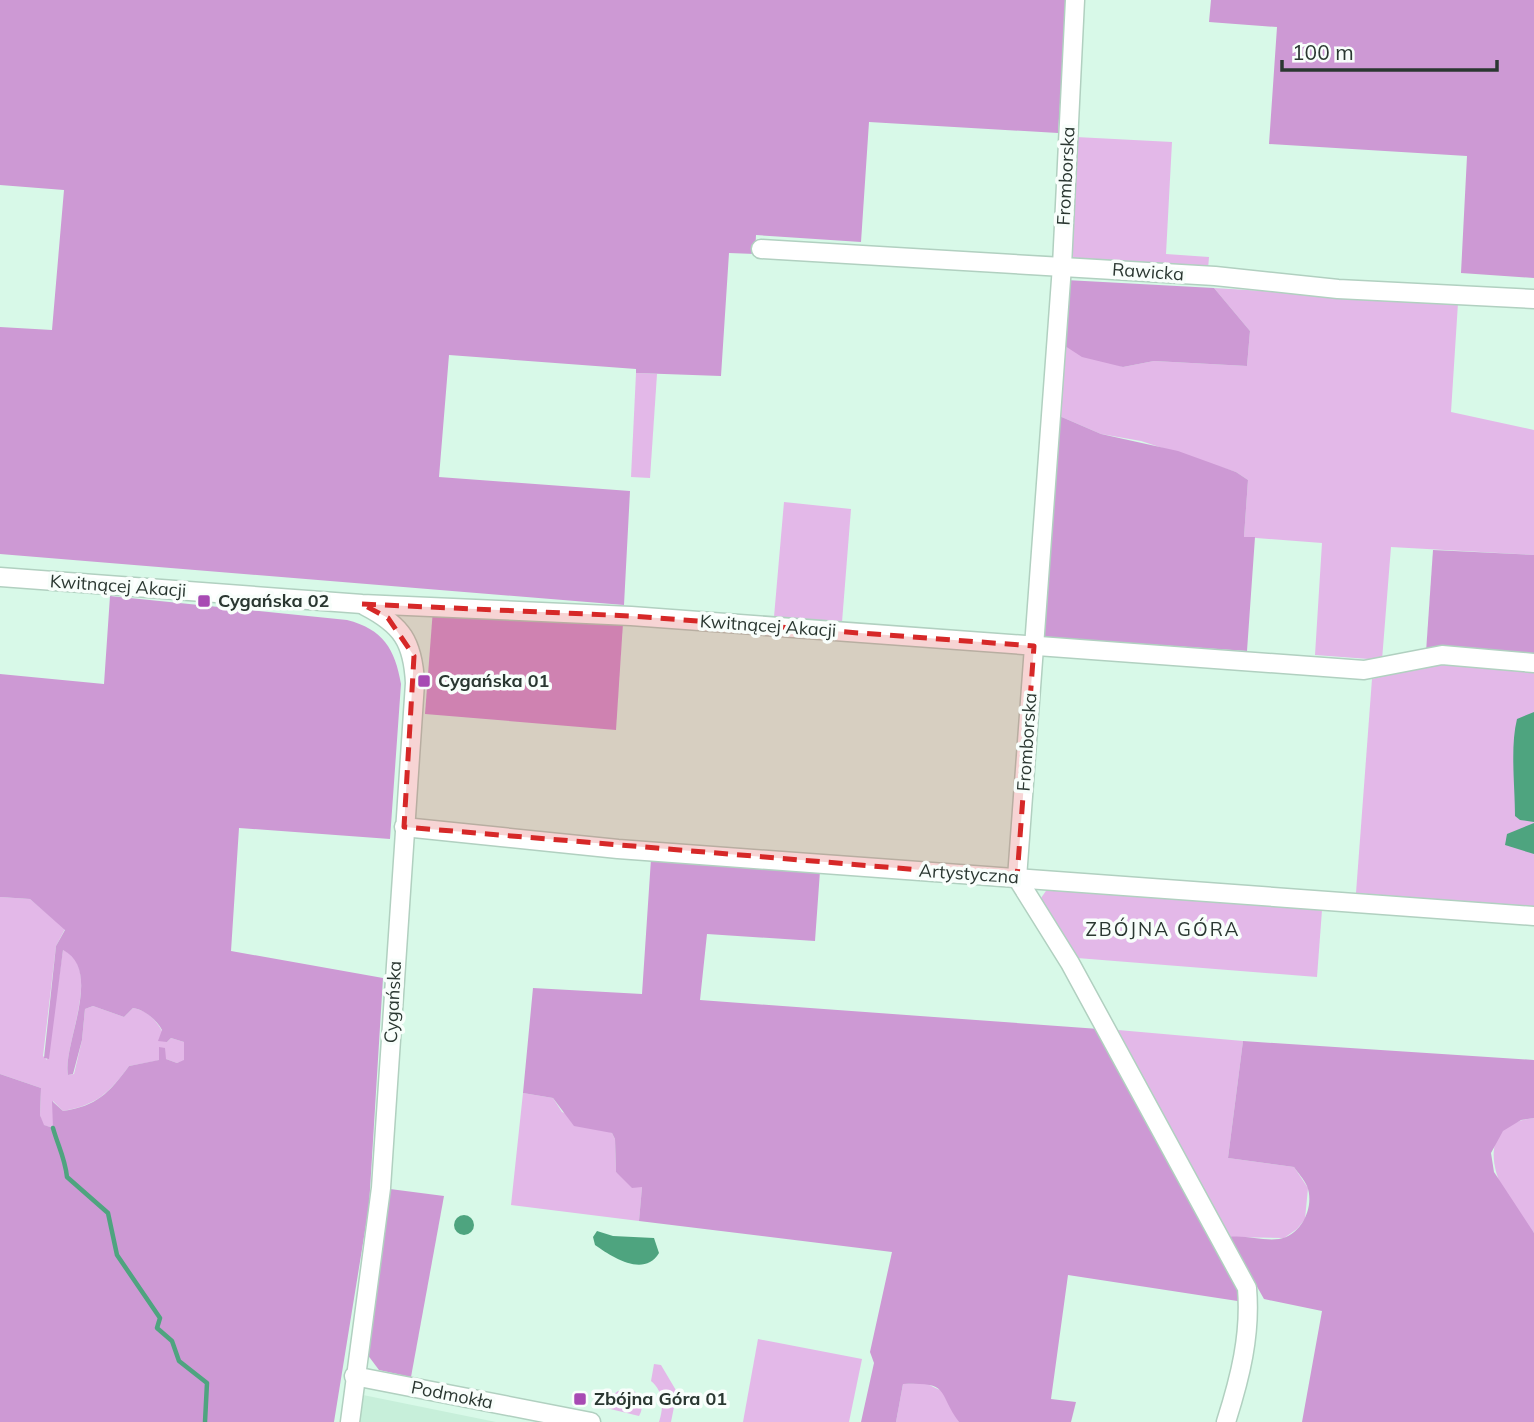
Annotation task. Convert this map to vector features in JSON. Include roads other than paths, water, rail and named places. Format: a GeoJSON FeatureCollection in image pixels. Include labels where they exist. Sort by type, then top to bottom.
{"type":"FeatureCollection","features":[{"type":"Feature","properties":{"kind":"street","name":"Fromborska"},"geometry":{"type":"LineString","coordinates":[[1017,878],[1062,266],[1074,0]]}},
{"type":"Feature","properties":{"kind":"street","name":"Rawicka"},"geometry":{"type":"LineString","coordinates":[[761,249],[1214,276],[1338,289],[1534,299]]}},
{"type":"Feature","properties":{"kind":"street","name":"Kwitnącej Akacji"},"geometry":{"type":"LineString","coordinates":[[0,577],[362,604],[631,616],[1364,670],[1442,655],[1534,663]]}},
{"type":"Feature","properties":{"kind":"street","name":"Cygańska"},"geometry":{"type":"LineString","coordinates":[[350,1422],[381,1188],[415,683],[414,656],[403,634],[388,618],[362,604]]}},
{"type":"Feature","properties":{"kind":"street","name":"Artystyczna"},"geometry":{"type":"LineString","coordinates":[[404,827],[618,849],[1534,916]]}},
{"type":"Feature","properties":{"kind":"street"},"geometry":{"type":"LineString","coordinates":[[1017,878],[1070,963],[1247,1288],[1250,1315],[1245,1350],[1226,1422]]}},
{"type":"Feature","properties":{"kind":"street","name":"Podmokła"},"geometry":{"type":"LineString","coordinates":[[354,1376],[591,1422]]}},
{"type":"Feature","properties":{"kind":"waterway"},"geometry":{"type":"LineString","coordinates":[[53,1128],[67,1177],[108,1213],[117,1255],[160,1318],[157,1328],[172,1341],[179,1361],[207,1383],[205,1422]]}},
{"type":"Feature","properties":{"kind":"place","name":"Cygańska 02"},"geometry":{"type":"Point","coordinates":[204,601]}},
{"type":"Feature","properties":{"kind":"place","name":"Cygańska 01"},"geometry":{"type":"Point","coordinates":[424,681]}},
{"type":"Feature","properties":{"kind":"place","name":"Zbójna Góra 01"},"geometry":{"type":"Point","coordinates":[580,1399]}},
{"type":"Feature","properties":{"kind":"district","name":"ZBÓJNA GÓRA"},"geometry":{"type":"Point","coordinates":[1163,929]}}]}
